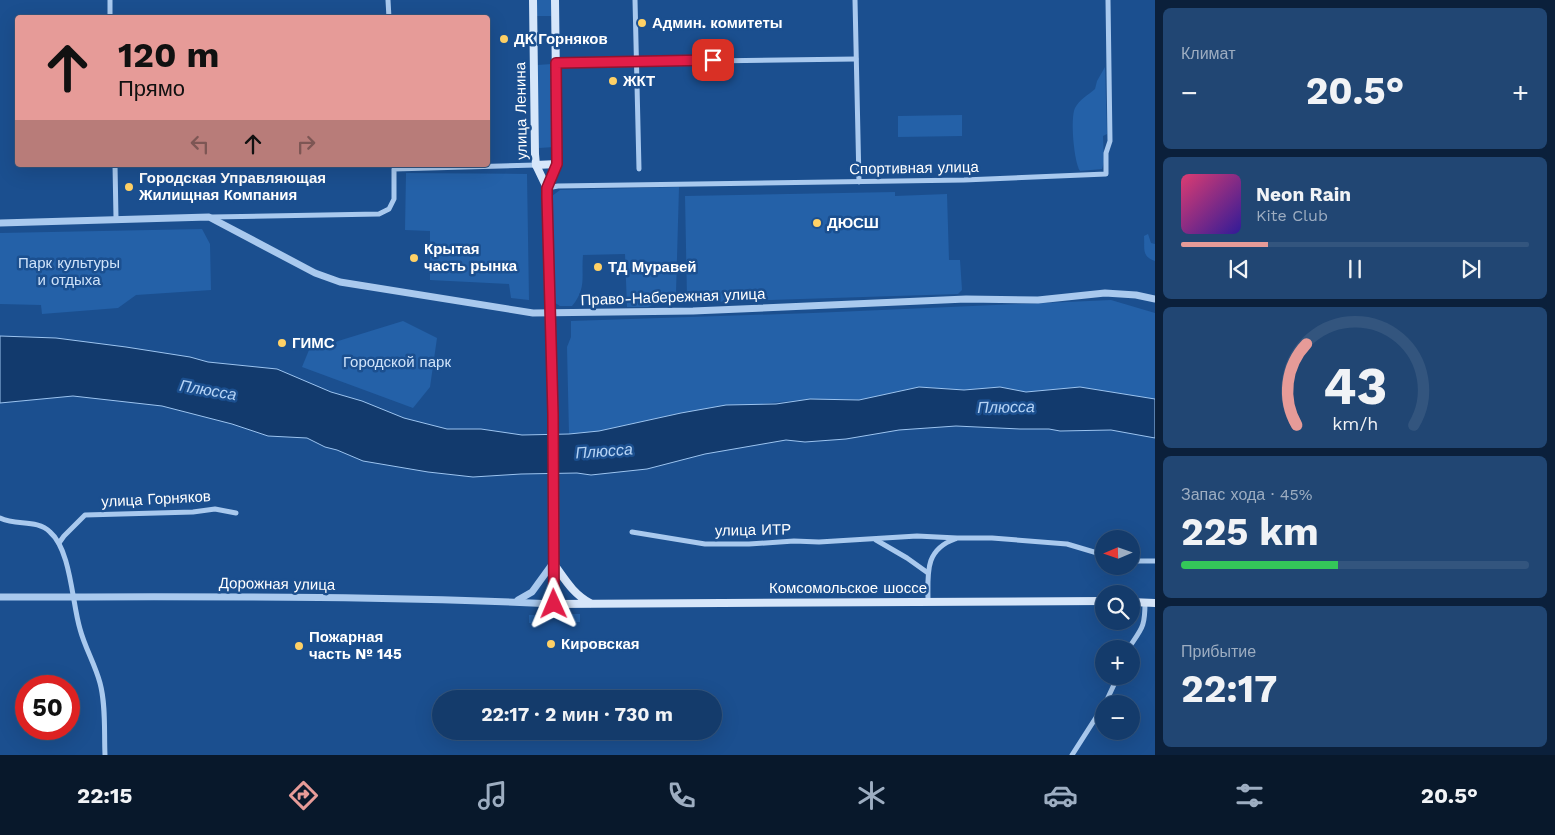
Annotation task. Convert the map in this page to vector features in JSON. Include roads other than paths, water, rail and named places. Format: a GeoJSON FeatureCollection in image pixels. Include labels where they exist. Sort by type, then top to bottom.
{"type":"FeatureCollection","features":[{"type":"Feature","properties":{"kind":"main road","name":"улица Ленина"},"geometry":{"type":"LineString","coordinates":[[532,0],[536,165],[547,188]]}},
{"type":"Feature","properties":{"kind":"main road","name":"улица Ленина"},"geometry":{"type":"LineString","coordinates":[[553,563],[553,414],[547,188],[557,164],[555,0]]}},
{"type":"Feature","properties":{"kind":"main road"},"geometry":{"type":"LineString","coordinates":[[536,165],[557,164]]}},
{"type":"Feature","properties":{"kind":"main road"},"geometry":{"type":"LineString","coordinates":[[553,563],[554,604]]}},
{"type":"Feature","properties":{"kind":"main road"},"geometry":{"type":"LineString","coordinates":[[553,563],[569,587],[592,604]]}},
{"type":"Feature","properties":{"kind":"main road","name":"Комсомольское шоссе"},"geometry":{"type":"LineString","coordinates":[[554,604],[1095,601]]}},
{"type":"Feature","properties":{"kind":"main road"},"geometry":{"type":"LineString","coordinates":[[1140,602],[1155,603]]}},
{"type":"Feature","properties":{"kind":"street"},"geometry":{"type":"LineString","coordinates":[[110,0],[110,15]]}},
{"type":"Feature","properties":{"kind":"street"},"geometry":{"type":"LineString","coordinates":[[388,0],[389,15]]}},
{"type":"Feature","properties":{"kind":"street"},"geometry":{"type":"LineString","coordinates":[[636,0],[639,168]]}},
{"type":"Feature","properties":{"kind":"street"},"geometry":{"type":"LineString","coordinates":[[855,0],[859,182]]}},
{"type":"Feature","properties":{"kind":"street","name":"Спортивная улица"},"geometry":{"type":"LineString","coordinates":[[547,188],[563,186],[964,180],[1106,174],[1106,153],[1110,141],[1108,0]]}},
{"type":"Feature","properties":{"kind":"street"},"geometry":{"type":"LineString","coordinates":[[556,63],[856,59]]}},
{"type":"Feature","properties":{"kind":"street"},"geometry":{"type":"LineString","coordinates":[[490,166],[536,165]]}},
{"type":"Feature","properties":{"kind":"street"},"geometry":{"type":"LineString","coordinates":[[114,167],[116,218]]}},
{"type":"Feature","properties":{"kind":"street"},"geometry":{"type":"LineString","coordinates":[[0,222],[116,218],[379,214],[390,209],[394,199],[394,167]]}},
{"type":"Feature","properties":{"kind":"street","name":"Право-Набережная улица"},"geometry":{"type":"LineString","coordinates":[[209,217],[315,273],[340,282],[533,313],[693,311],[966,299],[1038,300],[1105,293],[1122,293],[1155,299]]}},
{"type":"Feature","properties":{"kind":"street","name":"улица Горняков"},"geometry":{"type":"LineString","coordinates":[[59,543],[85,515],[193,512],[216,509],[236,513]]}},
{"type":"Feature","properties":{"kind":"street"},"geometry":{"type":"LineString","coordinates":[[0,518],[9,523],[43,526],[51,532],[59,543],[70,574],[80,631],[100,683],[105,755]]}},
{"type":"Feature","properties":{"kind":"street","name":"улица ИТР"},"geometry":{"type":"LineString","coordinates":[[632,532],[705,544],[819,542],[917,536],[992,538],[1067,544],[1095,552]]}},
{"type":"Feature","properties":{"kind":"street"},"geometry":{"type":"LineString","coordinates":[[928,601],[928,574],[932,557],[947,542],[958,538]]}},
{"type":"Feature","properties":{"kind":"street"},"geometry":{"type":"LineString","coordinates":[[875,539],[907,558],[928,574]]}},
{"type":"Feature","properties":{"kind":"street"},"geometry":{"type":"LineString","coordinates":[[1140,561],[1155,561]]}},
{"type":"Feature","properties":{"kind":"street"},"geometry":{"type":"LineString","coordinates":[[515,602],[532,592],[553,563]]}},
{"type":"Feature","properties":{"kind":"street","name":"Дорожная улица"},"geometry":{"type":"LineString","coordinates":[[0,597],[291,598],[554,604]]}},
{"type":"Feature","properties":{"kind":"street"},"geometry":{"type":"LineString","coordinates":[[1135,640],[1142,630],[1145,602]]}},
{"type":"Feature","properties":{"kind":"street"},"geometry":{"type":"LineString","coordinates":[[1072,755],[1095,718]]}},
{"type":"Feature","properties":{"kind":"water","name":"Плюсса"},"geometry":{"type":"Polygon","coordinates":[[[0,336],[56,338],[190,357],[208,362],[277,369],[331,392],[362,401],[404,418],[447,429],[481,429],[522,435],[569,434],[599,431],[726,405],[776,404],[810,399],[859,400],[919,387],[964,390],[1000,387],[1026,392],[1080,387],[1155,399],[1155,438],[1111,430],[1060,431],[956,426],[899,430],[846,439],[805,442],[786,440],[705,454],[647,469],[591,475],[577,473],[473,477],[428,472],[363,461],[307,438],[268,436],[232,424],[162,406],[73,396],[0,403],[0,336]]]}},
{"type":"Feature","properties":{"kind":"place","name":"Админ. комитеты"},"geometry":{"type":"Point","coordinates":[642,23]}},
{"type":"Feature","properties":{"kind":"place","name":"ДК Горняков"},"geometry":{"type":"Point","coordinates":[504,39]}},
{"type":"Feature","properties":{"kind":"place","name":"ЖКТ"},"geometry":{"type":"Point","coordinates":[613,81]}},
{"type":"Feature","properties":{"kind":"place","name":"Городская Управляющая Жилищная Компания"},"geometry":{"type":"Point","coordinates":[129,187]}},
{"type":"Feature","properties":{"kind":"place","name":"ДЮСШ"},"geometry":{"type":"Point","coordinates":[817,223]}},
{"type":"Feature","properties":{"kind":"place","name":"Крытая часть рынка"},"geometry":{"type":"Point","coordinates":[414,258]}},
{"type":"Feature","properties":{"kind":"place","name":"ТД Муравей"},"geometry":{"type":"Point","coordinates":[598,267]}},
{"type":"Feature","properties":{"kind":"place","name":"ГИМС"},"geometry":{"type":"Point","coordinates":[282,343]}},
{"type":"Feature","properties":{"kind":"place","name":"Кировская"},"geometry":{"type":"Point","coordinates":[551,644]}},
{"type":"Feature","properties":{"kind":"place","name":"Пожарная часть № 145"},"geometry":{"type":"Point","coordinates":[299,646]}},
{"type":"Feature","properties":{"kind":"park label","name":"Парк культуры и отдыха"},"geometry":{"type":"Point","coordinates":[69,272]}},
{"type":"Feature","properties":{"kind":"park label","name":"Городской парк"},"geometry":{"type":"Point","coordinates":[397,362]}}]}
